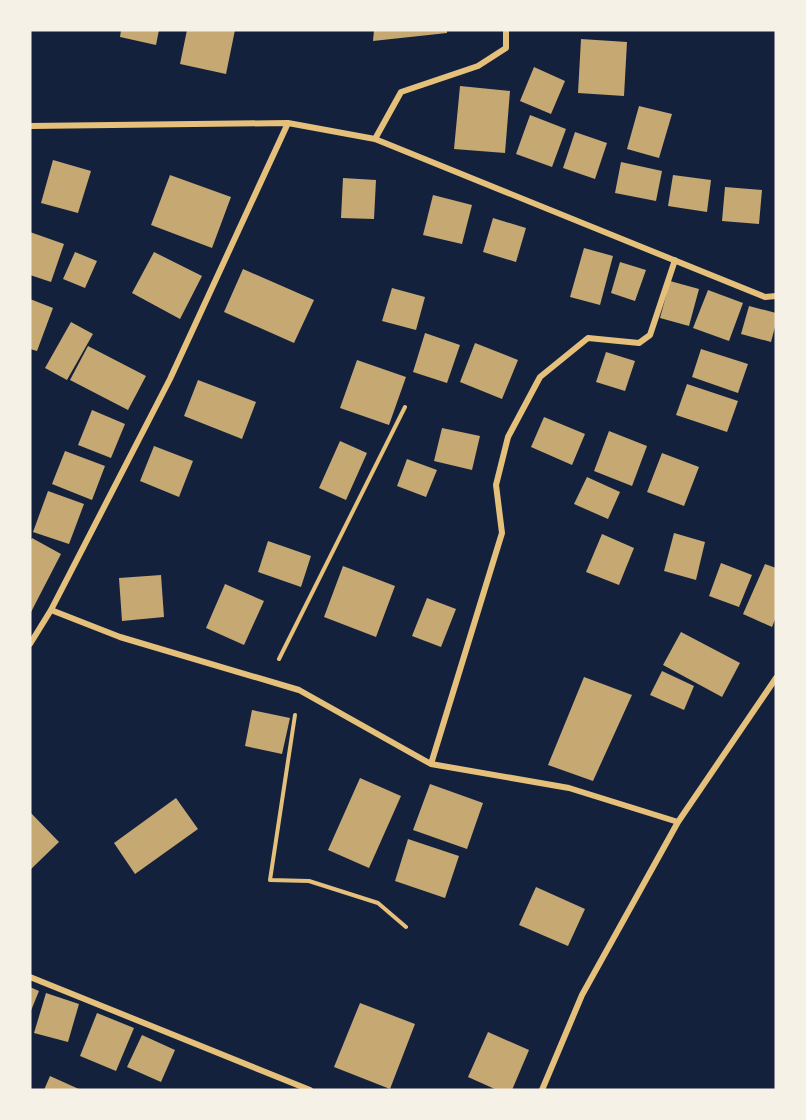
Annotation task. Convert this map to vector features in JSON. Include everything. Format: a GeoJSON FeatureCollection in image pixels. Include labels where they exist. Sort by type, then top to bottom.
{"type":"FeatureCollection","features":[{"type":"Feature","properties":{"kind":"street"},"geometry":{"type":"LineString","coordinates":[[375,139],[400,92],[478,66],[506,48],[506,30]]}},
{"type":"Feature","properties":{"kind":"street"},"geometry":{"type":"LineString","coordinates":[[30,644],[51,610],[170,379],[288,123]]}},
{"type":"Feature","properties":{"kind":"street"},"geometry":{"type":"LineString","coordinates":[[30,126],[288,123],[375,139],[765,297],[776,296]]}},
{"type":"Feature","properties":{"kind":"street"},"geometry":{"type":"LineString","coordinates":[[431,764],[502,533],[496,485],[508,437],[540,377],[588,338],[639,343],[650,335],[675,261]]}},
{"type":"Feature","properties":{"kind":"street"},"geometry":{"type":"LineString","coordinates":[[51,610],[120,638],[299,690],[431,764],[569,788],[678,822]]}},
{"type":"Feature","properties":{"kind":"street"},"geometry":{"type":"LineString","coordinates":[[542,1090],[582,995],[678,822],[776,678]]}},
{"type":"Feature","properties":{"kind":"street"},"geometry":{"type":"LineString","coordinates":[[30,977],[310,1090]]}},
{"type":"Feature","properties":{"kind":"path"},"geometry":{"type":"LineString","coordinates":[[268,681],[405,407]]}},
{"type":"Feature","properties":{"kind":"path"},"geometry":{"type":"LineString","coordinates":[[299,690],[270,880],[309,881],[378,903],[406,927]]}},
{"type":"Feature","properties":{"kind":"building"},"geometry":{"type":"Polygon","coordinates":[[[121,30],[159,30],[156,45],[120,37],[121,30]]]}},
{"type":"Feature","properties":{"kind":"building"},"geometry":{"type":"Polygon","coordinates":[[[187,30],[235,30],[226,74],[180,64],[187,30]]]}},
{"type":"Feature","properties":{"kind":"building"},"geometry":{"type":"Polygon","coordinates":[[[374,30],[447,30],[447,33],[373,41],[374,30]]]}},
{"type":"Feature","properties":{"kind":"building"},"geometry":{"type":"Polygon","coordinates":[[[581,39],[627,42],[624,96],[578,93],[581,39]]]}},
{"type":"Feature","properties":{"kind":"building"},"geometry":{"type":"Polygon","coordinates":[[[534,67],[565,81],[551,114],[520,101],[534,67]]]}},
{"type":"Feature","properties":{"kind":"building"},"geometry":{"type":"Polygon","coordinates":[[[460,86],[510,91],[505,153],[454,149],[460,86]]]}},
{"type":"Feature","properties":{"kind":"building"},"geometry":{"type":"Polygon","coordinates":[[[639,106],[672,114],[659,158],[627,149],[639,106]]]}},
{"type":"Feature","properties":{"kind":"building"},"geometry":{"type":"Polygon","coordinates":[[[530,115],[566,129],[552,167],[516,154],[530,115]]]}},
{"type":"Feature","properties":{"kind":"building"},"geometry":{"type":"Polygon","coordinates":[[[575,132],[607,143],[595,179],[563,168],[575,132]]]}},
{"type":"Feature","properties":{"kind":"building"},"geometry":{"type":"Polygon","coordinates":[[[53,160],[91,171],[78,213],[41,203],[53,160]]]}},
{"type":"Feature","properties":{"kind":"building"},"geometry":{"type":"Polygon","coordinates":[[[621,162],[662,171],[656,201],[615,193],[621,162]]]}},
{"type":"Feature","properties":{"kind":"building"},"geometry":{"type":"Polygon","coordinates":[[[170,175],[231,197],[212,248],[151,225],[170,175]]]}},
{"type":"Feature","properties":{"kind":"building"},"geometry":{"type":"Polygon","coordinates":[[[673,175],[711,180],[707,212],[668,206],[673,175]]]}},
{"type":"Feature","properties":{"kind":"building"},"geometry":{"type":"Polygon","coordinates":[[[343,178],[376,180],[374,219],[341,218],[343,178]]]}},
{"type":"Feature","properties":{"kind":"building"},"geometry":{"type":"Polygon","coordinates":[[[725,187],[762,190],[759,224],[722,221],[725,187]]]}},
{"type":"Feature","properties":{"kind":"building"},"geometry":{"type":"Polygon","coordinates":[[[433,195],[472,205],[462,244],[423,235],[433,195]]]}},
{"type":"Feature","properties":{"kind":"building"},"geometry":{"type":"Polygon","coordinates":[[[493,218],[526,228],[516,262],[483,252],[493,218]]]}},
{"type":"Feature","properties":{"kind":"building"},"geometry":{"type":"Polygon","coordinates":[[[30,232],[64,244],[51,282],[30,275],[30,232]]]}},
{"type":"Feature","properties":{"kind":"building"},"geometry":{"type":"Polygon","coordinates":[[[584,248],[613,256],[600,305],[570,297],[584,248]]]}},
{"type":"Feature","properties":{"kind":"building"},"geometry":{"type":"Polygon","coordinates":[[[75,252],[97,261],[85,288],[63,279],[75,252]]]}},
{"type":"Feature","properties":{"kind":"building"},"geometry":{"type":"Polygon","coordinates":[[[154,252],[202,276],[180,319],[132,293],[154,252]]]}},
{"type":"Feature","properties":{"kind":"building"},"geometry":{"type":"Polygon","coordinates":[[[620,262],[646,270],[635,301],[611,293],[620,262]]]}},
{"type":"Feature","properties":{"kind":"building"},"geometry":{"type":"Polygon","coordinates":[[[243,269],[314,300],[294,343],[224,312],[243,269]]]}},
{"type":"Feature","properties":{"kind":"building"},"geometry":{"type":"Polygon","coordinates":[[[670,281],[699,289],[689,326],[660,318],[670,281]]]}},
{"type":"Feature","properties":{"kind":"building"},"geometry":{"type":"Polygon","coordinates":[[[392,288],[425,297],[416,330],[382,321],[392,288]]]}},
{"type":"Feature","properties":{"kind":"building"},"geometry":{"type":"Polygon","coordinates":[[[708,290],[743,303],[729,341],[693,328],[708,290]]]}},
{"type":"Feature","properties":{"kind":"building"},"geometry":{"type":"Polygon","coordinates":[[[30,299],[53,308],[37,351],[30,349],[30,299]]]}},
{"type":"Feature","properties":{"kind":"building"},"geometry":{"type":"Polygon","coordinates":[[[749,306],[776,313],[771,342],[741,334],[749,306]]]}},
{"type":"Feature","properties":{"kind":"building"},"geometry":{"type":"Polygon","coordinates":[[[71,322],[93,334],[67,380],[45,368],[71,322]]]}},
{"type":"Feature","properties":{"kind":"building"},"geometry":{"type":"Polygon","coordinates":[[[425,333],[460,345],[447,383],[413,372],[425,333]]]}},
{"type":"Feature","properties":{"kind":"building"},"geometry":{"type":"Polygon","coordinates":[[[475,343],[518,360],[502,399],[460,382],[475,343]]]}},
{"type":"Feature","properties":{"kind":"building"},"geometry":{"type":"Polygon","coordinates":[[[88,346],[146,376],[128,410],[70,380],[88,346]]]}},
{"type":"Feature","properties":{"kind":"building"},"geometry":{"type":"Polygon","coordinates":[[[701,349],[748,364],[738,393],[692,377],[701,349]]]}},
{"type":"Feature","properties":{"kind":"building"},"geometry":{"type":"Polygon","coordinates":[[[606,352],[635,361],[625,391],[596,382],[606,352]]]}},
{"type":"Feature","properties":{"kind":"building"},"geometry":{"type":"Polygon","coordinates":[[[357,360],[406,377],[389,425],[340,408],[357,360]]]}},
{"type":"Feature","properties":{"kind":"building"},"geometry":{"type":"Polygon","coordinates":[[[198,380],[256,402],[242,439],[184,416],[198,380]]]}},
{"type":"Feature","properties":{"kind":"building"},"geometry":{"type":"Polygon","coordinates":[[[687,384],[738,401],[727,432],[676,415],[687,384]]]}},
{"type":"Feature","properties":{"kind":"building"},"geometry":{"type":"Polygon","coordinates":[[[92,410],[125,424],[111,458],[78,445],[92,410]]]}},
{"type":"Feature","properties":{"kind":"building"},"geometry":{"type":"Polygon","coordinates":[[[544,417],[585,434],[572,465],[531,447],[544,417]]]}},
{"type":"Feature","properties":{"kind":"building"},"geometry":{"type":"Polygon","coordinates":[[[442,428],[480,436],[472,470],[434,461],[442,428]]]}},
{"type":"Feature","properties":{"kind":"building"},"geometry":{"type":"Polygon","coordinates":[[[609,431],[647,446],[632,486],[594,471],[609,431]]]}},
{"type":"Feature","properties":{"kind":"building"},"geometry":{"type":"Polygon","coordinates":[[[340,441],[367,453],[346,500],[319,488],[340,441]]]}},
{"type":"Feature","properties":{"kind":"building"},"geometry":{"type":"Polygon","coordinates":[[[154,446],[193,461],[179,497],[140,481],[154,446]]]}},
{"type":"Feature","properties":{"kind":"building"},"geometry":{"type":"Polygon","coordinates":[[[65,451],[105,466],[92,500],[52,484],[65,451]]]}},
{"type":"Feature","properties":{"kind":"building"},"geometry":{"type":"Polygon","coordinates":[[[662,453],[699,467],[684,506],[647,492],[662,453]]]}},
{"type":"Feature","properties":{"kind":"building"},"geometry":{"type":"Polygon","coordinates":[[[407,459],[437,470],[426,497],[397,486],[407,459]]]}},
{"type":"Feature","properties":{"kind":"building"},"geometry":{"type":"Polygon","coordinates":[[[587,477],[620,492],[608,519],[574,504],[587,477]]]}},
{"type":"Feature","properties":{"kind":"building"},"geometry":{"type":"Polygon","coordinates":[[[48,491],[84,504],[69,544],[33,532],[48,491]]]}},
{"type":"Feature","properties":{"kind":"building"},"geometry":{"type":"Polygon","coordinates":[[[674,533],[705,542],[696,580],[664,571],[674,533]]]}},
{"type":"Feature","properties":{"kind":"building"},"geometry":{"type":"Polygon","coordinates":[[[602,534],[634,548],[619,585],[586,572],[602,534]]]}},
{"type":"Feature","properties":{"kind":"building"},"geometry":{"type":"Polygon","coordinates":[[[32,538],[61,554],[30,614],[30,542],[32,538]]]}},
{"type":"Feature","properties":{"kind":"building"},"geometry":{"type":"Polygon","coordinates":[[[268,541],[311,556],[301,587],[258,572],[268,541]]]}},
{"type":"Feature","properties":{"kind":"building"},"geometry":{"type":"Polygon","coordinates":[[[721,563],[752,575],[739,607],[709,596],[721,563]]]}},
{"type":"Feature","properties":{"kind":"building"},"geometry":{"type":"Polygon","coordinates":[[[765,564],[776,568],[776,617],[772,627],[743,614],[765,564]]]}},
{"type":"Feature","properties":{"kind":"building"},"geometry":{"type":"Polygon","coordinates":[[[343,566],[395,586],[376,637],[324,617],[343,566]]]}},
{"type":"Feature","properties":{"kind":"building"},"geometry":{"type":"Polygon","coordinates":[[[161,575],[164,617],[122,621],[119,578],[161,575]]]}},
{"type":"Feature","properties":{"kind":"building"},"geometry":{"type":"Polygon","coordinates":[[[225,584],[264,601],[244,645],[206,628],[225,584]]]}},
{"type":"Feature","properties":{"kind":"building"},"geometry":{"type":"Polygon","coordinates":[[[427,598],[456,609],[441,647],[412,636],[427,598]]]}},
{"type":"Feature","properties":{"kind":"building"},"geometry":{"type":"Polygon","coordinates":[[[681,632],[740,663],[722,697],[663,665],[681,632]]]}},
{"type":"Feature","properties":{"kind":"building"},"geometry":{"type":"Polygon","coordinates":[[[662,671],[694,686],[684,710],[650,695],[662,671]]]}},
{"type":"Feature","properties":{"kind":"building"},"geometry":{"type":"Polygon","coordinates":[[[584,677],[632,695],[593,781],[548,765],[584,677]]]}},
{"type":"Feature","properties":{"kind":"building"},"geometry":{"type":"Polygon","coordinates":[[[252,710],[290,718],[282,754],[245,746],[252,710]]]}},
{"type":"Feature","properties":{"kind":"building"},"geometry":{"type":"Polygon","coordinates":[[[360,778],[401,796],[369,868],[328,850],[360,778]]]}},
{"type":"Feature","properties":{"kind":"building"},"geometry":{"type":"Polygon","coordinates":[[[430,784],[483,803],[467,849],[413,830],[430,784]]]}},
{"type":"Feature","properties":{"kind":"building"},"geometry":{"type":"Polygon","coordinates":[[[176,798],[198,829],[135,874],[114,843],[176,798]]]}},
{"type":"Feature","properties":{"kind":"building"},"geometry":{"type":"Polygon","coordinates":[[[30,812],[59,842],[30,870],[30,812]]]}},
{"type":"Feature","properties":{"kind":"building"},"geometry":{"type":"Polygon","coordinates":[[[408,839],[459,856],[445,898],[395,881],[408,839]]]}},
{"type":"Feature","properties":{"kind":"building"},"geometry":{"type":"Polygon","coordinates":[[[536,887],[585,909],[568,946],[519,925],[536,887]]]}},
{"type":"Feature","properties":{"kind":"building"},"geometry":{"type":"Polygon","coordinates":[[[30,987],[39,991],[30,1013],[30,987]]]}},
{"type":"Feature","properties":{"kind":"building"},"geometry":{"type":"Polygon","coordinates":[[[46,993],[79,1004],[68,1042],[34,1033],[46,993]]]}},
{"type":"Feature","properties":{"kind":"building"},"geometry":{"type":"Polygon","coordinates":[[[360,1003],[415,1024],[390,1089],[334,1067],[360,1003]]]}},
{"type":"Feature","properties":{"kind":"building"},"geometry":{"type":"Polygon","coordinates":[[[97,1013],[134,1028],[116,1071],[80,1056],[97,1013]]]}},
{"type":"Feature","properties":{"kind":"building"},"geometry":{"type":"Polygon","coordinates":[[[488,1032],[529,1050],[512,1090],[497,1090],[468,1077],[488,1032]]]}},
{"type":"Feature","properties":{"kind":"building"},"geometry":{"type":"Polygon","coordinates":[[[142,1035],[175,1050],[161,1082],[127,1067],[142,1035]]]}},
{"type":"Feature","properties":{"kind":"building"},"geometry":{"type":"Polygon","coordinates":[[[50,1076],[81,1090],[44,1090],[50,1076]]]}}]}
